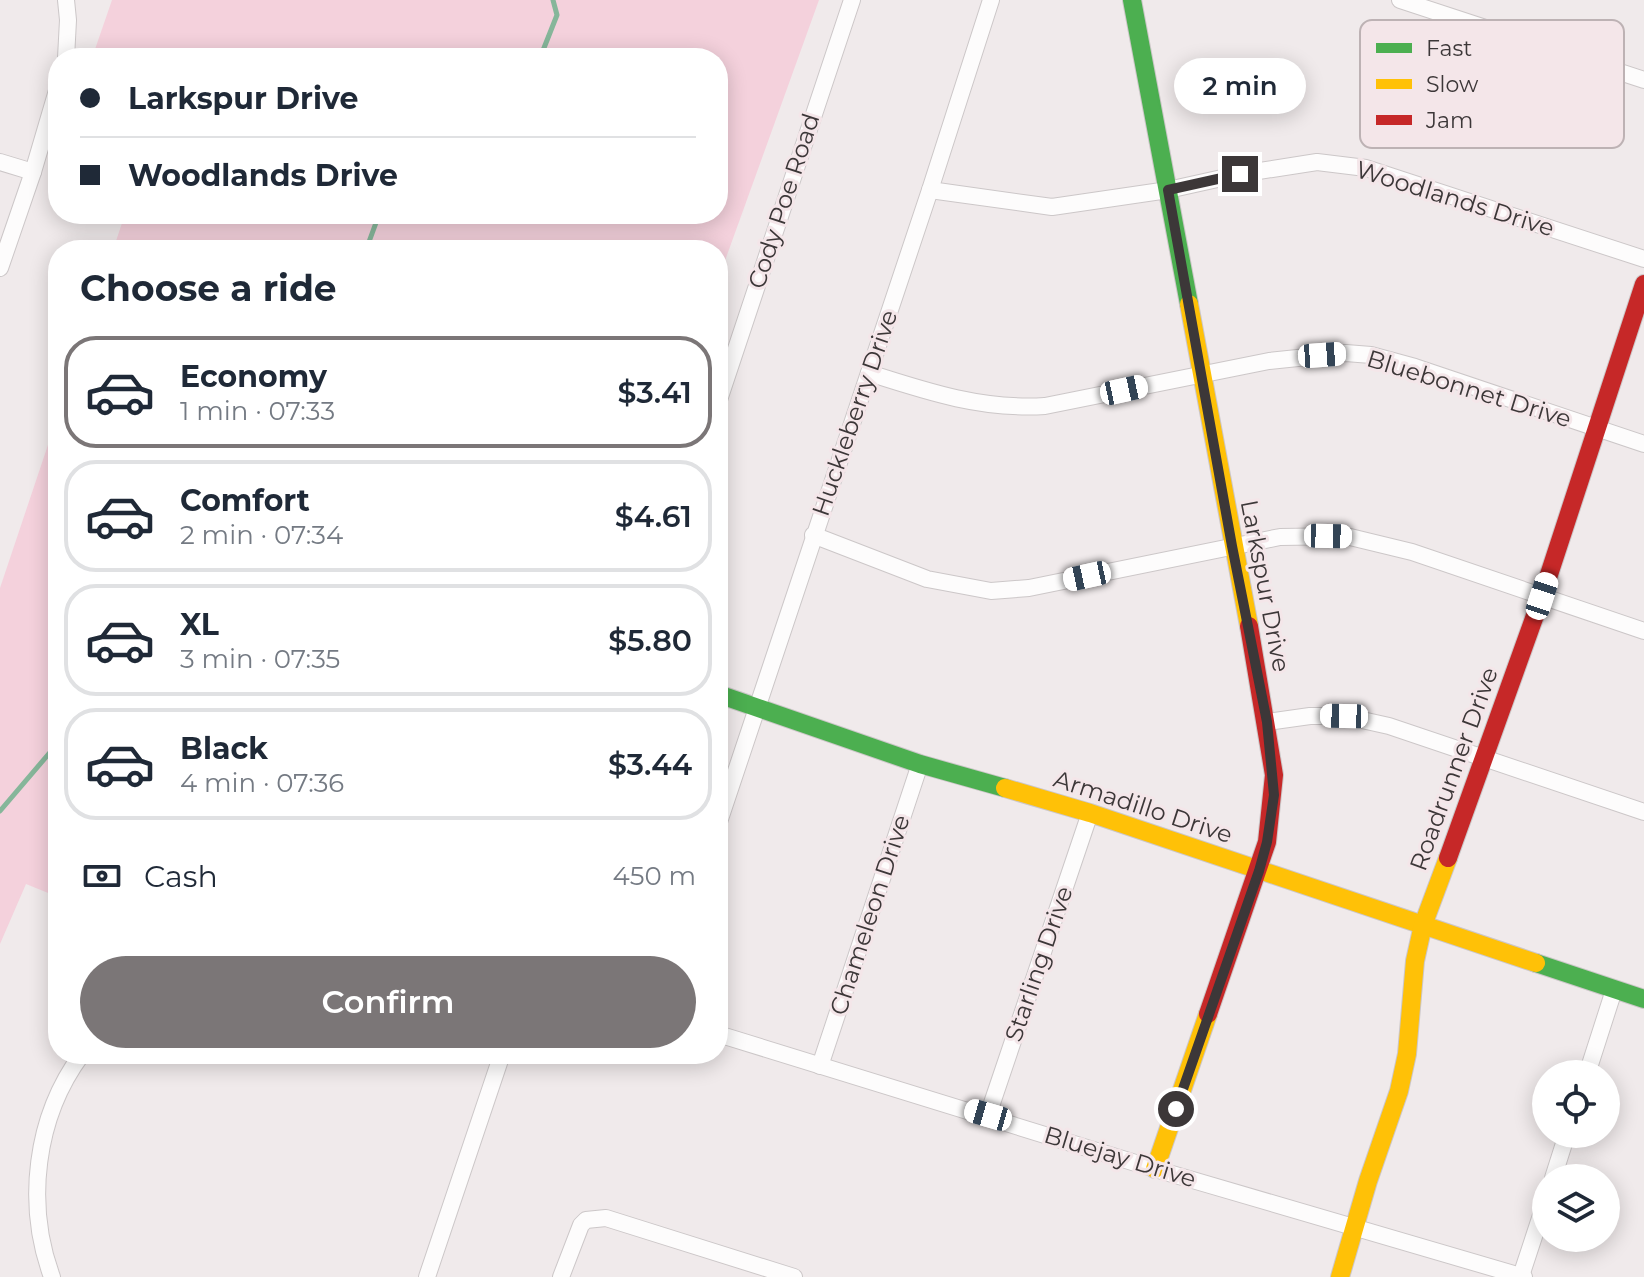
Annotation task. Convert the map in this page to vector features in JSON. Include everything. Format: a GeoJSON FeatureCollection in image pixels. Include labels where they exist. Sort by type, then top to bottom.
{"type":"FeatureCollection","features":[{"type":"Feature","properties":{"kind":"street"},"geometry":{"type":"LineString","coordinates":[[66,0],[67,48]]}},
{"type":"Feature","properties":{"kind":"street","name":"Cody Poe Road"},"geometry":{"type":"LineString","coordinates":[[728,373],[852,0]]}},
{"type":"Feature","properties":{"kind":"street","name":"Huckleberry Drive"},"geometry":{"type":"LineString","coordinates":[[728,794],[991,0]]}},
{"type":"Feature","properties":{"kind":"street","name":"Larkspur Drive"},"geometry":{"type":"LineString","coordinates":[[1132,0],[1267,722],[1274,795],[1259,871],[1155,1169]]}},
{"type":"Feature","properties":{"kind":"street"},"geometry":{"type":"LineString","coordinates":[[1400,0],[1461,20]]}},
{"type":"Feature","properties":{"kind":"street"},"geometry":{"type":"LineString","coordinates":[[1624,73],[1644,80]]}},
{"type":"Feature","properties":{"kind":"street"},"geometry":{"type":"LineString","coordinates":[[0,268],[48,121]]}},
{"type":"Feature","properties":{"kind":"street"},"geometry":{"type":"LineString","coordinates":[[0,162],[33,172]]}},
{"type":"Feature","properties":{"kind":"street","name":"Woodlands Drive"},"geometry":{"type":"LineString","coordinates":[[930,190],[1052,207],[1168,190],[1240,174],[1317,162],[1366,168],[1644,259]]}},
{"type":"Feature","properties":{"kind":"street","name":"Roadrunner Drive"},"geometry":{"type":"LineString","coordinates":[[1340,1277],[1399,1091],[1407,1054],[1415,961],[1423,925],[1486,758],[1542,596],[1644,284]]}},
{"type":"Feature","properties":{"kind":"street","name":"Bluebonnet Drive"},"geometry":{"type":"LineString","coordinates":[[869,373],[932,394],[1012,408],[1045,406],[1298,357],[1346,353],[1371,355],[1644,444]]}},
{"type":"Feature","properties":{"kind":"street"},"geometry":{"type":"LineString","coordinates":[[813,535],[927,579],[991,591],[1029,588],[1280,537],[1346,536],[1412,552],[1644,631]]}},
{"type":"Feature","properties":{"kind":"street","name":"Armadillo Drive"},"geometry":{"type":"LineString","coordinates":[[728,698],[920,764],[1090,813],[1644,999]]}},
{"type":"Feature","properties":{"kind":"street"},"geometry":{"type":"LineString","coordinates":[[1267,722],[1310,716],[1359,719],[1389,726],[1644,812]]}},
{"type":"Feature","properties":{"kind":"street","name":"Chameleon Drive"},"geometry":{"type":"LineString","coordinates":[[820,1066],[920,764]]}},
{"type":"Feature","properties":{"kind":"street","name":"Starling Drive"},"geometry":{"type":"LineString","coordinates":[[988,1115],[1090,813]]}},
{"type":"Feature","properties":{"kind":"street"},"geometry":{"type":"LineString","coordinates":[[1592,1060],[1614,990]]}},
{"type":"Feature","properties":{"kind":"street","name":"Bluejay Drive"},"geometry":{"type":"LineString","coordinates":[[728,1037],[1155,1169],[1523,1277]]}},
{"type":"Feature","properties":{"kind":"street"},"geometry":{"type":"LineString","coordinates":[[52,1277],[37,1210],[38,1172],[44,1134],[54,1104],[76,1064]]}},
{"type":"Feature","properties":{"kind":"street"},"geometry":{"type":"LineString","coordinates":[[427,1277],[499,1064]]}},
{"type":"Feature","properties":{"kind":"street"},"geometry":{"type":"LineString","coordinates":[[561,1277],[581,1225],[594,1217],[606,1218],[794,1277]]}},
{"type":"Feature","properties":{"kind":"street"},"geometry":{"type":"LineString","coordinates":[[1523,1277],[1532,1247]]}},
{"type":"Feature","properties":{"kind":"shaded area"},"geometry":{"type":"Polygon","coordinates":[[[112,0],[819,0],[728,252],[728,240],[116,240],[122,224],[728,224],[728,48],[95,48],[112,0]]]}},
{"type":"Feature","properties":{"kind":"shaded area"},"geometry":{"type":"Polygon","coordinates":[[[48,445],[48,893],[26,884],[0,944],[0,588],[48,445]]]}},
{"type":"Feature","properties":{"kind":"waterway"},"geometry":{"type":"LineString","coordinates":[[544,48],[557,15],[553,0]]}},
{"type":"Feature","properties":{"kind":"waterway"},"geometry":{"type":"LineString","coordinates":[[370,240],[376,224]]}},
{"type":"Feature","properties":{"kind":"waterway"},"geometry":{"type":"LineString","coordinates":[[0,811],[48,755]]}},
{"type":"Feature","properties":{"kind":"traffic: fast"},"geometry":{"type":"LineString","coordinates":[[1132,0],[1189,304]]}},
{"type":"Feature","properties":{"kind":"traffic: fast"},"geometry":{"type":"LineString","coordinates":[[728,697],[920,764],[1005,788]]}},
{"type":"Feature","properties":{"kind":"traffic: fast"},"geometry":{"type":"LineString","coordinates":[[1536,963],[1644,999]]}},
{"type":"Feature","properties":{"kind":"traffic: slow"},"geometry":{"type":"LineString","coordinates":[[1189,304],[1249,626]]}},
{"type":"Feature","properties":{"kind":"traffic: slow"},"geometry":{"type":"LineString","coordinates":[[1005,788],[1090,813],[1536,963]]}},
{"type":"Feature","properties":{"kind":"traffic: slow"},"geometry":{"type":"LineString","coordinates":[[1340,1277],[1399,1091],[1407,1054],[1415,961],[1423,925],[1448,858]]}},
{"type":"Feature","properties":{"kind":"traffic: slow"},"geometry":{"type":"LineString","coordinates":[[1155,1169],[1208,1014]]}},
{"type":"Feature","properties":{"kind":"traffic: jam"},"geometry":{"type":"LineString","coordinates":[[1448,858],[1542,596],[1644,284]]}},
{"type":"Feature","properties":{"kind":"traffic: jam"},"geometry":{"type":"LineString","coordinates":[[1208,1014],[1267,842],[1274,775],[1249,626]]}},
{"type":"Feature","properties":{"kind":"route"},"geometry":{"type":"LineString","coordinates":[[1176,1109],[1259,871],[1274,795],[1267,722],[1168,190],[1240,174]]}}]}
